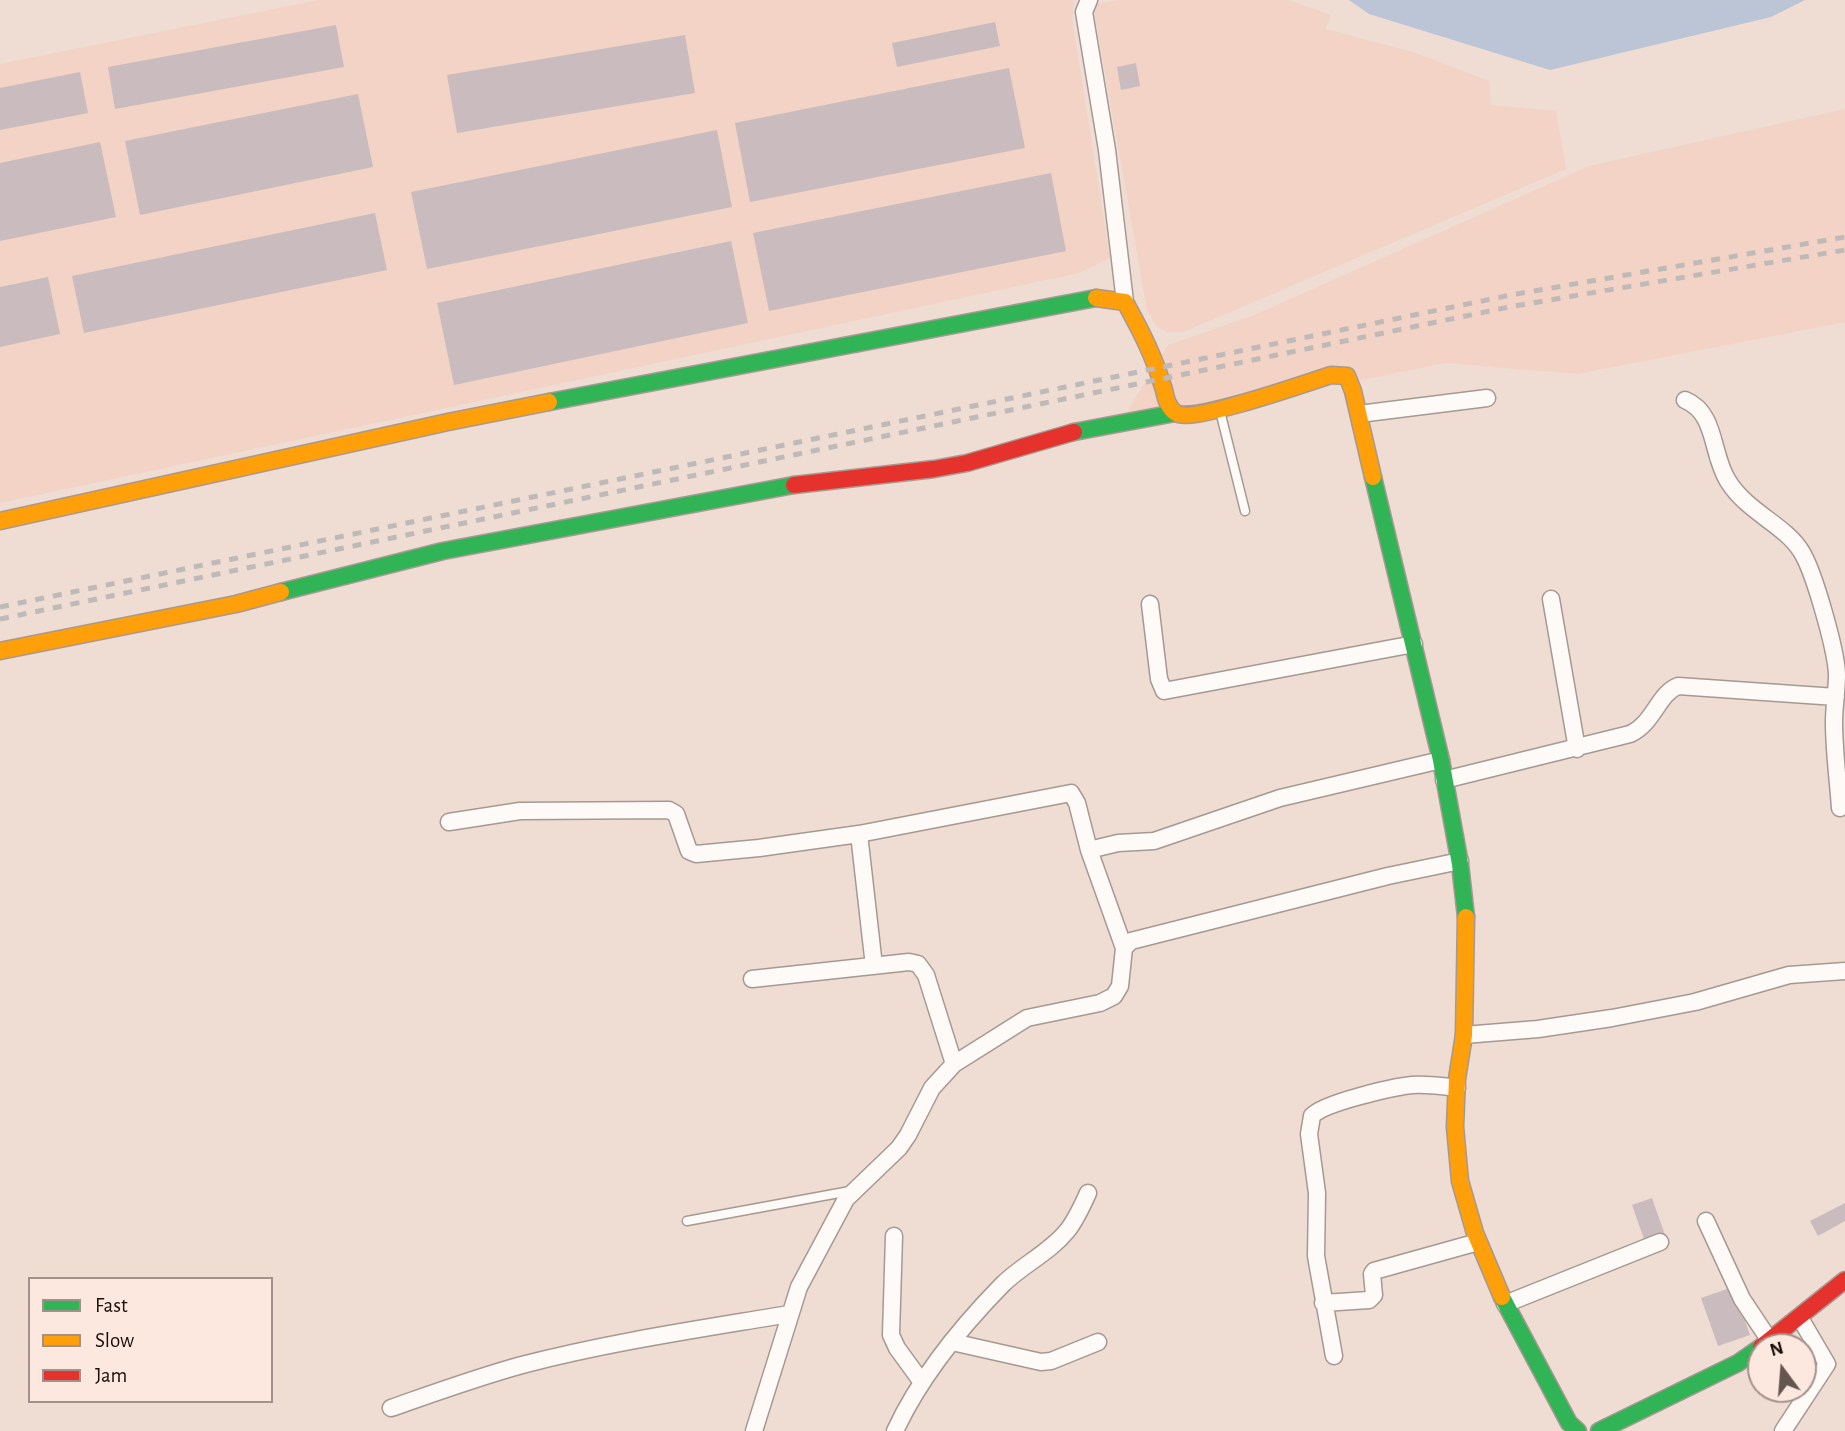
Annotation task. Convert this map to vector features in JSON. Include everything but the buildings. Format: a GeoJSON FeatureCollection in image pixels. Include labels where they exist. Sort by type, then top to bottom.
{"type":"FeatureCollection","features":[{"type":"Feature","properties":{"kind":"main road"},"geometry":{"type":"LineString","coordinates":[[0,521],[462,419],[1078,300],[1107,298],[1125,302],[1154,356],[1168,404],[1181,416],[1220,410],[1331,375],[1347,376],[1359,414],[1441,760],[1460,862],[1466,911],[1464,1035],[1455,1127],[1460,1181],[1478,1242],[1505,1304],[1569,1423],[1578,1431]]}},
{"type":"Feature","properties":{"kind":"main road"},"geometry":{"type":"LineString","coordinates":[[0,651],[236,604],[443,551],[781,487],[956,465],[990,458],[1087,428],[1175,413]]}},
{"type":"Feature","properties":{"kind":"main road"},"geometry":{"type":"LineString","coordinates":[[1780,1333],[1845,1280]]}},
{"type":"Feature","properties":{"kind":"main road"},"geometry":{"type":"LineString","coordinates":[[1599,1431],[1747,1357]]}},
{"type":"Feature","properties":{"kind":"street"},"geometry":{"type":"LineString","coordinates":[[1089,0],[1084,12],[1107,150],[1125,302]]}},
{"type":"Feature","properties":{"kind":"street"},"geometry":{"type":"LineString","coordinates":[[1359,414],[1487,398]]}},
{"type":"Feature","properties":{"kind":"street"},"geometry":{"type":"LineString","coordinates":[[1685,400],[1694,404],[1707,418],[1723,471],[1736,492],[1747,505],[1787,536],[1801,551],[1817,592],[1835,657],[1834,722],[1840,808]]}},
{"type":"Feature","properties":{"kind":"street"},"geometry":{"type":"LineString","coordinates":[[1551,599],[1577,748]]}},
{"type":"Feature","properties":{"kind":"street"},"geometry":{"type":"LineString","coordinates":[[1150,604],[1159,679],[1164,691],[1414,644]]}},
{"type":"Feature","properties":{"kind":"street"},"geometry":{"type":"LineString","coordinates":[[1444,780],[1636,731],[1648,721],[1669,691],[1678,686],[1836,697]]}},
{"type":"Feature","properties":{"kind":"street"},"geometry":{"type":"LineString","coordinates":[[1089,850],[1118,843],[1154,841],[1280,798],[1441,760]]}},
{"type":"Feature","properties":{"kind":"street"},"geometry":{"type":"LineString","coordinates":[[449,822],[520,811],[669,810],[676,814],[692,854],[859,834],[1071,793],[1077,803],[1089,850],[1124,948],[1120,986],[1114,996],[1100,1003],[1027,1018],[954,1064],[932,1088],[899,1148],[855,1190],[839,1211],[808,1267],[789,1314],[754,1431]]}},
{"type":"Feature","properties":{"kind":"street"},"geometry":{"type":"LineString","coordinates":[[859,834],[874,966]]}},
{"type":"Feature","properties":{"kind":"street"},"geometry":{"type":"LineString","coordinates":[[1124,948],[1138,939],[1388,876],[1460,862]]}},
{"type":"Feature","properties":{"kind":"street"},"geometry":{"type":"LineString","coordinates":[[752,979],[909,962],[922,968],[954,1064]]}},
{"type":"Feature","properties":{"kind":"street"},"geometry":{"type":"LineString","coordinates":[[1464,1035],[1538,1029],[1612,1018],[1695,1002],[1789,975],[1845,971]]}},
{"type":"Feature","properties":{"kind":"street"},"geometry":{"type":"LineString","coordinates":[[1334,1356],[1316,1256],[1317,1193],[1309,1134],[1312,1116],[1316,1110],[1325,1106],[1403,1086],[1457,1087]]}},
{"type":"Feature","properties":{"kind":"street"},"geometry":{"type":"LineString","coordinates":[[895,1431],[921,1381],[952,1342],[1000,1287],[1065,1234],[1088,1193]]}},
{"type":"Feature","properties":{"kind":"street"},"geometry":{"type":"LineString","coordinates":[[1706,1221],[1758,1333]]}},
{"type":"Feature","properties":{"kind":"street"},"geometry":{"type":"LineString","coordinates":[[894,1236],[891,1335],[921,1381]]}},
{"type":"Feature","properties":{"kind":"street"},"geometry":{"type":"LineString","coordinates":[[1324,1303],[1369,1300],[1374,1295],[1374,1271],[1478,1242]]}},
{"type":"Feature","properties":{"kind":"street"},"geometry":{"type":"LineString","coordinates":[[1505,1304],[1660,1242]]}},
{"type":"Feature","properties":{"kind":"street"},"geometry":{"type":"LineString","coordinates":[[391,1408],[521,1365],[584,1350],[789,1314]]}},
{"type":"Feature","properties":{"kind":"street"},"geometry":{"type":"LineString","coordinates":[[1783,1431],[1827,1364],[1800,1318]]}},
{"type":"Feature","properties":{"kind":"street"},"geometry":{"type":"LineString","coordinates":[[952,1342],[1041,1362],[1051,1361],[1098,1342]]}},
{"type":"Feature","properties":{"kind":"lane"},"geometry":{"type":"LineString","coordinates":[[1220,410],[1245,511]]}},
{"type":"Feature","properties":{"kind":"lane"},"geometry":{"type":"LineString","coordinates":[[687,1221],[855,1190]]}},
{"type":"Feature","properties":{"kind":"shaded area"},"geometry":{"type":"Polygon","coordinates":[[[319,0],[1074,0],[1072,19],[1110,258],[1079,273],[0,503],[0,64],[319,0]]]}},
{"type":"Feature","properties":{"kind":"shaded area"},"geometry":{"type":"Polygon","coordinates":[[[1119,0],[1289,0],[1331,15],[1325,29],[1413,52],[1489,81],[1490,105],[1556,111],[1566,169],[1183,332],[1167,332],[1156,326],[1147,310],[1093,5],[1119,0]]]}},
{"type":"Feature","properties":{"kind":"shaded area"},"geometry":{"type":"Polygon","coordinates":[[[1845,109],[1845,322],[1577,374],[1445,363],[1116,430],[1168,345],[1252,316],[1589,166],[1845,109]]]}},
{"type":"Feature","properties":{"kind":"water"},"geometry":{"type":"Polygon","coordinates":[[[1349,0],[1805,0],[1771,17],[1550,70],[1369,14],[1349,0]]]}},
{"type":"Feature","properties":{"kind":"railway"},"geometry":{"type":"LineString","coordinates":[[0,607],[1511,295],[1845,237]]}},
{"type":"Feature","properties":{"kind":"railway"},"geometry":{"type":"LineString","coordinates":[[0,619],[1514,306],[1845,250]]}},
{"type":"Feature","properties":{"kind":"traffic: fast"},"geometry":{"type":"LineString","coordinates":[[549,402],[1096,298]]}},
{"type":"Feature","properties":{"kind":"traffic: fast"},"geometry":{"type":"LineString","coordinates":[[1074,432],[1175,413]]}},
{"type":"Feature","properties":{"kind":"traffic: fast"},"geometry":{"type":"LineString","coordinates":[[1373,477],[1441,760],[1460,864],[1466,917]]}},
{"type":"Feature","properties":{"kind":"traffic: fast"},"geometry":{"type":"LineString","coordinates":[[281,592],[443,551],[794,485]]}},
{"type":"Feature","properties":{"kind":"traffic: fast"},"geometry":{"type":"LineString","coordinates":[[1502,1297],[1569,1423],[1578,1431]]}},
{"type":"Feature","properties":{"kind":"traffic: fast"},"geometry":{"type":"LineString","coordinates":[[1599,1431],[1747,1357]]}},
{"type":"Feature","properties":{"kind":"traffic: slow"},"geometry":{"type":"LineString","coordinates":[[1096,298],[1125,302],[1152,355],[1168,403],[1176,413],[1203,413],[1331,375],[1347,376],[1373,477]]}},
{"type":"Feature","properties":{"kind":"traffic: slow"},"geometry":{"type":"LineString","coordinates":[[0,521],[549,402]]}},
{"type":"Feature","properties":{"kind":"traffic: slow"},"geometry":{"type":"LineString","coordinates":[[0,651],[236,604],[281,592]]}},
{"type":"Feature","properties":{"kind":"traffic: slow"},"geometry":{"type":"LineString","coordinates":[[1466,917],[1464,1035],[1457,1079],[1455,1127],[1460,1181],[1475,1233],[1502,1297]]}},
{"type":"Feature","properties":{"kind":"traffic: jam"},"geometry":{"type":"LineString","coordinates":[[794,485],[967,463],[1074,432]]}},
{"type":"Feature","properties":{"kind":"traffic: jam"},"geometry":{"type":"LineString","coordinates":[[1779,1333],[1845,1280]]}}]}
